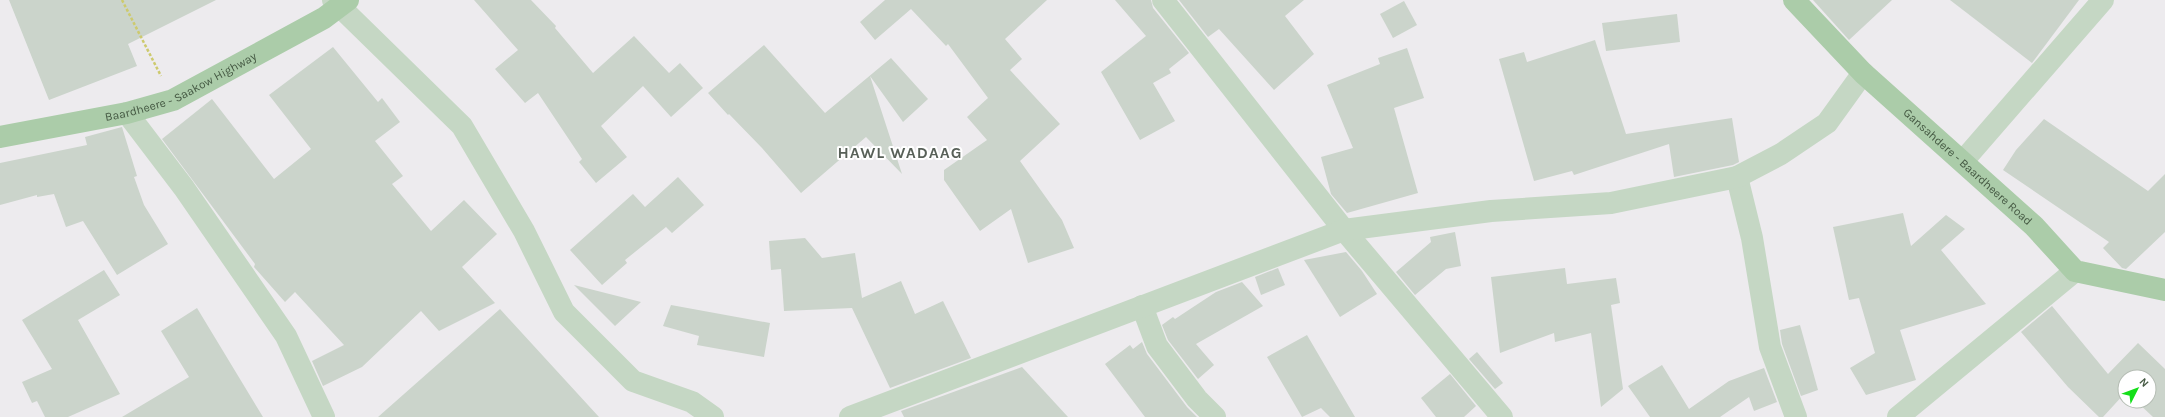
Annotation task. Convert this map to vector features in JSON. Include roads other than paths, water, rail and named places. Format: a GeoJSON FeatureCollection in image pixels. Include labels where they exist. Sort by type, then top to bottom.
{"type":"FeatureCollection","features":[{"type":"Feature","properties":{"kind":"main road","name":"Gansahdere - Baardheere Road"},"geometry":{"type":"LineString","coordinates":[[1794,0],[1863,73],[2034,226],[2075,271]]}},
{"type":"Feature","properties":{"kind":"main road","name":"Baardheere - Saakow Highway"},"geometry":{"type":"LineString","coordinates":[[0,137],[127,113],[173,100],[324,18],[340,2]]}},
{"type":"Feature","properties":{"kind":"main road"},"geometry":{"type":"LineString","coordinates":[[2075,271],[2165,289]]}},
{"type":"Feature","properties":{"kind":"street"},"geometry":{"type":"LineString","coordinates":[[1164,0],[1344,230],[1502,417]]}},
{"type":"Feature","properties":{"kind":"street"},"geometry":{"type":"LineString","coordinates":[[1963,161],[2103,0]]}},
{"type":"Feature","properties":{"kind":"street"},"geometry":{"type":"LineString","coordinates":[[340,2],[462,126],[524,230],[564,312],[633,381],[692,402],[713,417]]}},
{"type":"Feature","properties":{"kind":"street"},"geometry":{"type":"LineString","coordinates":[[850,417],[1344,230],[1491,210],[1611,203],[1737,176],[1782,154],[1827,123],[1863,73]]}},
{"type":"Feature","properties":{"kind":"street"},"geometry":{"type":"LineString","coordinates":[[127,113],[184,188],[286,336],[324,417]]}},
{"type":"Feature","properties":{"kind":"street"},"geometry":{"type":"LineString","coordinates":[[1737,176],[1752,238],[1770,347],[1796,417]]}},
{"type":"Feature","properties":{"kind":"street"},"geometry":{"type":"LineString","coordinates":[[1898,417],[2075,271]]}},
{"type":"Feature","properties":{"kind":"street"},"geometry":{"type":"LineString","coordinates":[[1142,306],[1157,346],[1197,399],[1215,417]]}},
{"type":"Feature","properties":{"kind":"district","name":"HAWL WADAAG"},"geometry":{"type":"Point","coordinates":[900,152]}}]}
